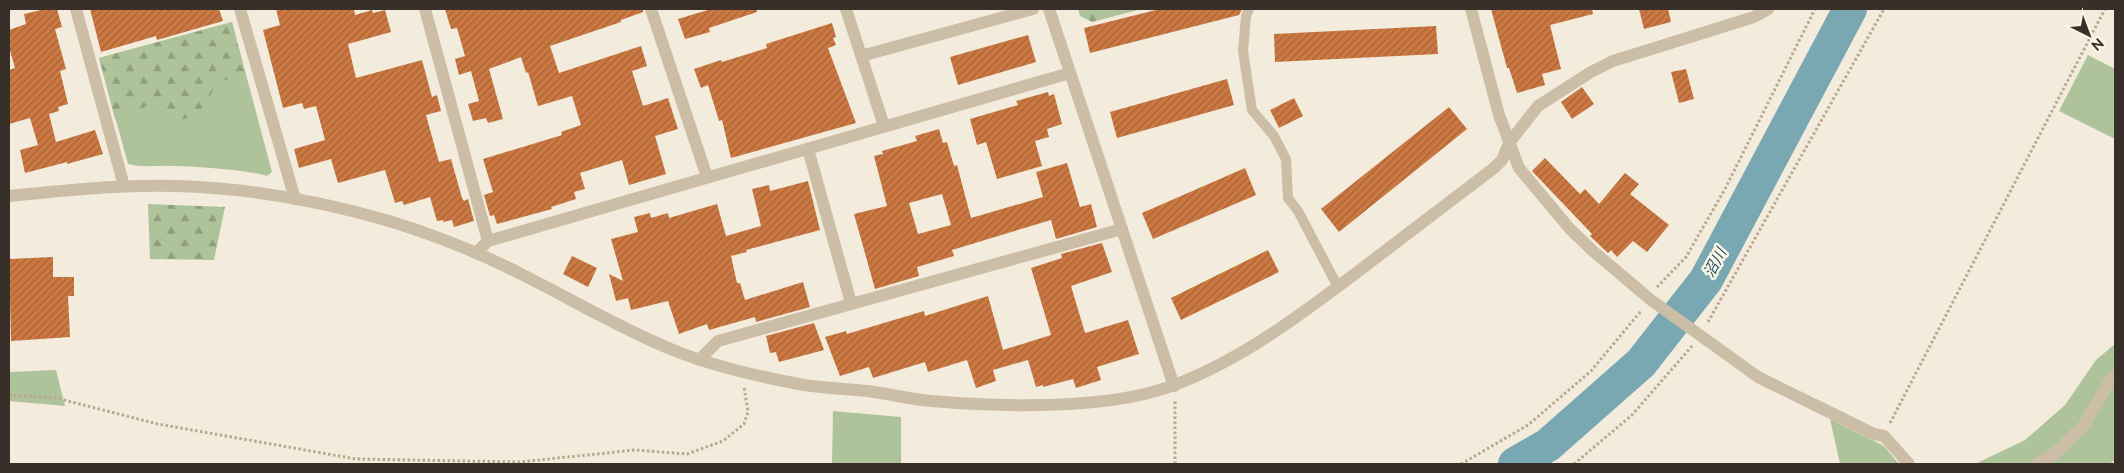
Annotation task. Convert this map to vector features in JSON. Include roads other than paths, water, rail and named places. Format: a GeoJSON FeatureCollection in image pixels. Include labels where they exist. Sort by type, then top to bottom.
{"type":"FeatureCollection","features":[{"type":"Feature","properties":{"kind":"street"},"geometry":{"type":"LineString","coordinates":[[76,9],[124,186]]}},
{"type":"Feature","properties":{"kind":"street"},"geometry":{"type":"LineString","coordinates":[[240,9],[295,199]]}},
{"type":"Feature","properties":{"kind":"street"},"geometry":{"type":"LineString","coordinates":[[426,9],[488,242]]}},
{"type":"Feature","properties":{"kind":"street"},"geometry":{"type":"LineString","coordinates":[[651,9],[707,177]]}},
{"type":"Feature","properties":{"kind":"street"},"geometry":{"type":"LineString","coordinates":[[846,9],[884,126]]}},
{"type":"Feature","properties":{"kind":"street"},"geometry":{"type":"LineString","coordinates":[[861,56],[1032,9]]}},
{"type":"Feature","properties":{"kind":"street"},"geometry":{"type":"LineString","coordinates":[[1049,9],[1174,386]]}},
{"type":"Feature","properties":{"kind":"street"},"geometry":{"type":"LineString","coordinates":[[1471,9],[1499,115],[1519,168],[1570,229],[1651,300],[1758,377],[1874,434],[1884,436],[1908,464]]}},
{"type":"Feature","properties":{"kind":"street"},"geometry":{"type":"LineString","coordinates":[[9,196],[124,186],[176,186],[236,190],[295,199],[387,221],[476,253],[628,330],[699,360],[741,372],[806,385],[930,401],[1070,405],[1126,397],[1174,386],[1217,366],[1268,336],[1338,287],[1494,168],[1502,160],[1509,143],[1538,106],[1590,72],[1613,61],[1754,17],[1768,9]]}},
{"type":"Feature","properties":{"kind":"street"},"geometry":{"type":"LineString","coordinates":[[476,253],[488,242],[1070,73]]}},
{"type":"Feature","properties":{"kind":"street"},"geometry":{"type":"LineString","coordinates":[[808,149],[851,304]]}},
{"type":"Feature","properties":{"kind":"street"},"geometry":{"type":"LineString","coordinates":[[699,360],[718,341],[1122,230]]}},
{"type":"Feature","properties":{"kind":"street"},"geometry":{"type":"LineString","coordinates":[[2036,464],[2053,455],[2084,426],[2110,380],[2115,375]]}},
{"type":"Feature","properties":{"kind":"lane"},"geometry":{"type":"LineString","coordinates":[[1249,9],[1246,16],[1243,51],[1252,110],[1274,136],[1286,159],[1288,198],[1298,211],[1338,287]]}},
{"type":"Feature","properties":{"kind":"waterway","name":"沼川"},"geometry":{"type":"LineString","coordinates":[[1515,464],[1548,445],[1641,363],[1706,280],[1850,9]]}}]}
